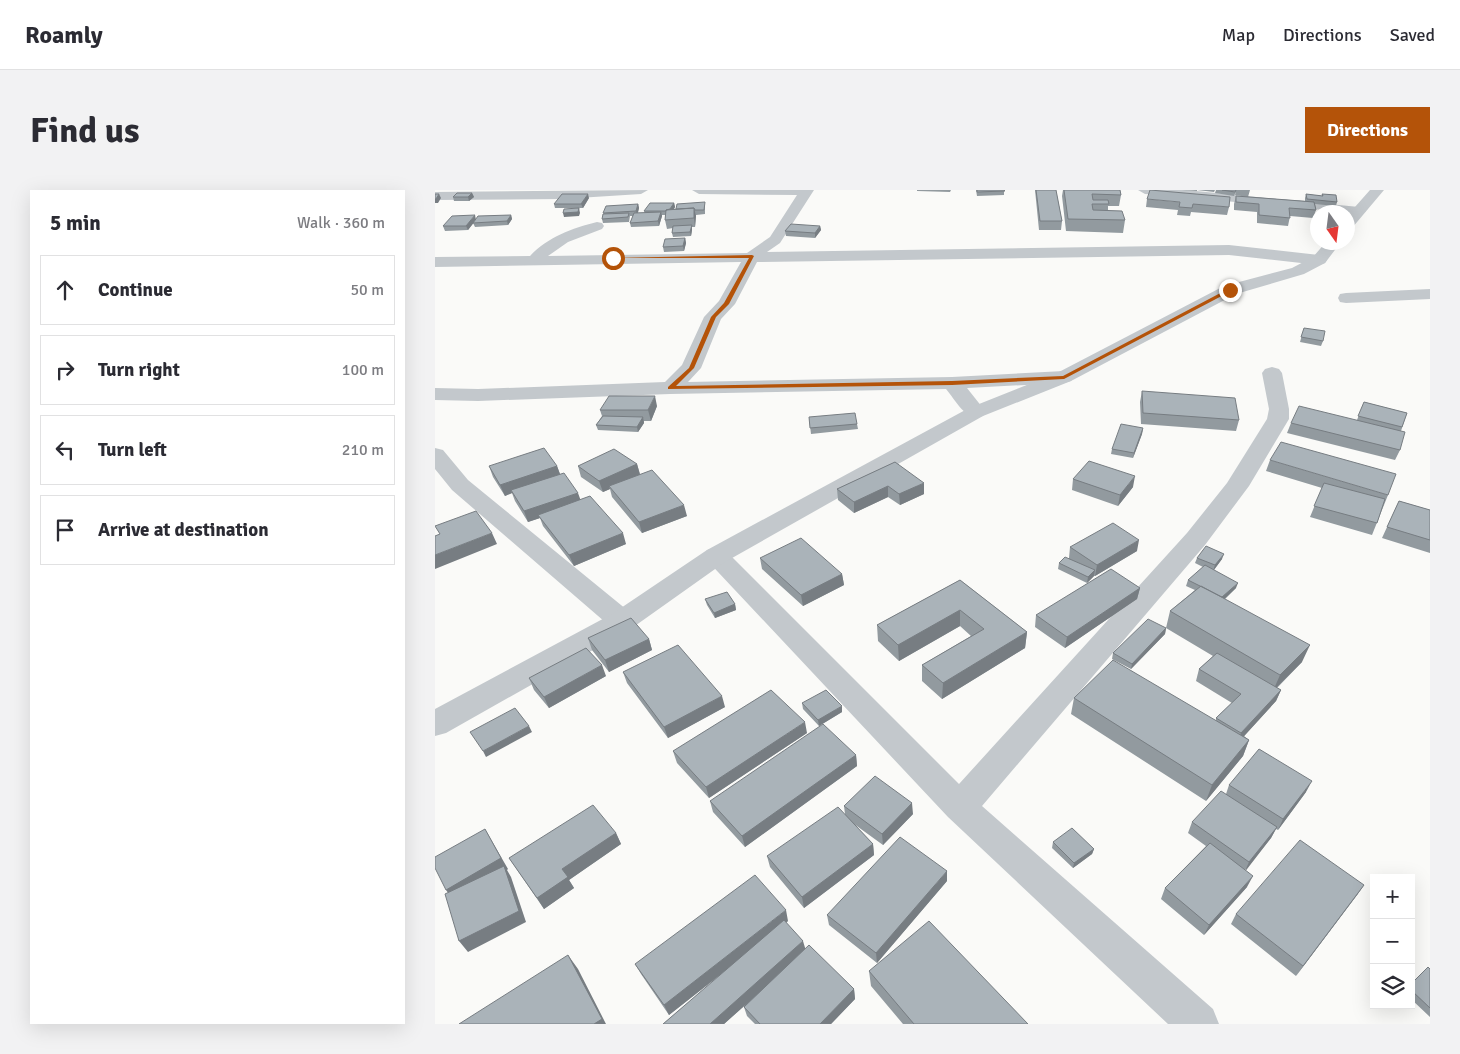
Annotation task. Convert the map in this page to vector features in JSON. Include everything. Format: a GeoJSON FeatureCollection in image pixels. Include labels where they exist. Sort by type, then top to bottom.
{"type":"FeatureCollection","features":[{"type":"Feature","properties":{"kind":"street"},"geometry":{"type":"LineString","coordinates":[[435,196],[562,195],[641,190]]}},
{"type":"Feature","properties":{"kind":"street"},"geometry":{"type":"LineString","coordinates":[[699,190],[807,191]]}},
{"type":"Feature","properties":{"kind":"street"},"geometry":{"type":"LineString","coordinates":[[1145,190],[1359,211]]}},
{"type":"Feature","properties":{"kind":"street"},"geometry":{"type":"LineString","coordinates":[[1355,216],[1377,190]]}},
{"type":"Feature","properties":{"kind":"street"},"geometry":{"type":"LineString","coordinates":[[670,388],[691,368],[713,317],[726,304],[752,256],[775,240],[807,191]]}},
{"type":"Feature","properties":{"kind":"street"},"geometry":{"type":"LineString","coordinates":[[535,260],[547,246],[570,235],[597,226]]}},
{"type":"Feature","properties":{"kind":"street"},"geometry":{"type":"LineString","coordinates":[[435,262],[1229,250],[1319,260]]}},
{"type":"Feature","properties":{"kind":"street"},"geometry":{"type":"LineString","coordinates":[[435,724],[623,621],[716,556],[976,412],[1064,377],[1230,290],[1298,271],[1319,260],[1327,250]]}},
{"type":"Feature","properties":{"kind":"street"},"geometry":{"type":"LineString","coordinates":[[1346,298],[1430,294]]}},
{"type":"Feature","properties":{"kind":"street"},"geometry":{"type":"LineString","coordinates":[[960,808],[1195,539],[1237,486],[1278,419],[1279,409],[1272,373]]}},
{"type":"Feature","properties":{"kind":"street"},"geometry":{"type":"LineString","coordinates":[[435,395],[670,388],[952,383],[1064,377]]}},
{"type":"Feature","properties":{"kind":"street"},"geometry":{"type":"LineString","coordinates":[[952,383],[976,412]]}},
{"type":"Feature","properties":{"kind":"street"},"geometry":{"type":"LineString","coordinates":[[435,454],[460,485],[623,621]]}},
{"type":"Feature","properties":{"kind":"street"},"geometry":{"type":"LineString","coordinates":[[716,556],[960,808],[1198,1024]]}},
{"type":"Feature","properties":{"kind":"building"},"geometry":{"type":"Polygon","coordinates":[[[977,190],[1004,190],[1005,191],[977,192],[977,190]]]}},
{"type":"Feature","properties":{"kind":"building"},"geometry":{"type":"Polygon","coordinates":[[[1036,190],[1056,190],[1062,221],[1040,221],[1036,190]]]}},
{"type":"Feature","properties":{"kind":"building"},"geometry":{"type":"Polygon","coordinates":[[[1064,190],[1120,190],[1121,195],[1092,194],[1093,200],[1108,200],[1109,204],[1092,204],[1093,210],[1122,211],[1125,220],[1068,219],[1064,190]]]}},
{"type":"Feature","properties":{"kind":"building"},"geometry":{"type":"Polygon","coordinates":[[[1150,190],[1230,197],[1229,207],[1193,204],[1192,208],[1179,207],[1180,202],[1147,199],[1150,190]]]}},
{"type":"Feature","properties":{"kind":"building"},"geometry":{"type":"Polygon","coordinates":[[[457,193],[472,193],[468,197],[453,197],[457,193]]]}},
{"type":"Feature","properties":{"kind":"building"},"geometry":{"type":"Polygon","coordinates":[[[562,194],[588,194],[581,204],[554,204],[562,194]]]}},
{"type":"Feature","properties":{"kind":"building"},"geometry":{"type":"Polygon","coordinates":[[[1306,194],[1336,195],[1337,202],[1307,199],[1306,194]]]}},
{"type":"Feature","properties":{"kind":"building"},"geometry":{"type":"Polygon","coordinates":[[[1236,196],[1314,202],[1315,205],[1310,205],[1310,210],[1289,208],[1290,218],[1259,215],[1259,204],[1236,202],[1236,196]]]}},
{"type":"Feature","properties":{"kind":"building"},"geometry":{"type":"Polygon","coordinates":[[[705,202],[704,210],[695,210],[694,208],[676,209],[677,204],[705,202]]]}},
{"type":"Feature","properties":{"kind":"building"},"geometry":{"type":"Polygon","coordinates":[[[650,203],[674,203],[666,211],[644,211],[650,203]]]}},
{"type":"Feature","properties":{"kind":"building"},"geometry":{"type":"Polygon","coordinates":[[[638,204],[636,211],[603,213],[606,206],[638,204]]]}},
{"type":"Feature","properties":{"kind":"building"},"geometry":{"type":"Polygon","coordinates":[[[579,208],[578,212],[563,213],[564,209],[579,208]]]}},
{"type":"Feature","properties":{"kind":"building"},"geometry":{"type":"Polygon","coordinates":[[[694,208],[694,218],[665,220],[666,210],[694,208]]]}},
{"type":"Feature","properties":{"kind":"building"},"geometry":{"type":"Polygon","coordinates":[[[661,212],[658,221],[630,223],[634,213],[661,212]]]}},
{"type":"Feature","properties":{"kind":"building"},"geometry":{"type":"Polygon","coordinates":[[[629,213],[628,217],[602,219],[603,214],[629,213]]]}},
{"type":"Feature","properties":{"kind":"building"},"geometry":{"type":"Polygon","coordinates":[[[475,215],[466,226],[443,226],[452,216],[475,215]]]}},
{"type":"Feature","properties":{"kind":"building"},"geometry":{"type":"Polygon","coordinates":[[[511,215],[507,221],[473,223],[478,216],[511,215]]]}},
{"type":"Feature","properties":{"kind":"building"},"geometry":{"type":"Polygon","coordinates":[[[791,224],[820,226],[815,233],[785,231],[791,224]]]}},
{"type":"Feature","properties":{"kind":"building"},"geometry":{"type":"Polygon","coordinates":[[[692,225],[690,232],[672,233],[673,226],[692,225]]]}},
{"type":"Feature","properties":{"kind":"building"},"geometry":{"type":"Polygon","coordinates":[[[685,238],[683,246],[663,247],[665,239],[685,238]]]}},
{"type":"Feature","properties":{"kind":"building"},"geometry":{"type":"Polygon","coordinates":[[[1304,328],[1325,331],[1323,341],[1301,337],[1304,328]]]}},
{"type":"Feature","properties":{"kind":"building"},"geometry":{"type":"Polygon","coordinates":[[[1142,391],[1235,398],[1239,420],[1143,413],[1142,391]]]}},
{"type":"Feature","properties":{"kind":"building"},"geometry":{"type":"Polygon","coordinates":[[[609,396],[655,396],[648,410],[600,410],[609,396]]]}},
{"type":"Feature","properties":{"kind":"building"},"geometry":{"type":"Polygon","coordinates":[[[1364,402],[1407,413],[1402,427],[1358,416],[1364,402]]]}},
{"type":"Feature","properties":{"kind":"building"},"geometry":{"type":"Polygon","coordinates":[[[1299,406],[1405,432],[1400,450],[1291,423],[1299,406]]]}},
{"type":"Feature","properties":{"kind":"building"},"geometry":{"type":"Polygon","coordinates":[[[855,413],[857,424],[810,428],[809,417],[855,413]]]}},
{"type":"Feature","properties":{"kind":"building"},"geometry":{"type":"Polygon","coordinates":[[[603,416],[643,417],[637,427],[596,425],[603,416]]]}},
{"type":"Feature","properties":{"kind":"building"},"geometry":{"type":"Polygon","coordinates":[[[1121,424],[1143,428],[1134,453],[1112,449],[1121,424]]]}},
{"type":"Feature","properties":{"kind":"building"},"geometry":{"type":"Polygon","coordinates":[[[1281,442],[1396,474],[1388,495],[1270,460],[1281,442]]]}},
{"type":"Feature","properties":{"kind":"building"},"geometry":{"type":"Polygon","coordinates":[[[544,448],[557,466],[500,485],[489,466],[544,448]]]}},
{"type":"Feature","properties":{"kind":"building"},"geometry":{"type":"Polygon","coordinates":[[[614,449],[637,464],[599,481],[578,466],[614,449]]]}},
{"type":"Feature","properties":{"kind":"building"},"geometry":{"type":"Polygon","coordinates":[[[1089,461],[1135,476],[1120,495],[1073,479],[1089,461]]]}},
{"type":"Feature","properties":{"kind":"building"},"geometry":{"type":"Polygon","coordinates":[[[895,462],[924,483],[899,494],[888,486],[854,502],[837,489],[895,462]]]}},
{"type":"Feature","properties":{"kind":"building"},"geometry":{"type":"Polygon","coordinates":[[[652,470],[684,505],[639,522],[609,486],[652,470]]]}},
{"type":"Feature","properties":{"kind":"building"},"geometry":{"type":"Polygon","coordinates":[[[564,473],[578,493],[524,511],[511,490],[564,473]]]}},
{"type":"Feature","properties":{"kind":"building"},"geometry":{"type":"Polygon","coordinates":[[[1324,483],[1385,499],[1377,523],[1314,506],[1324,483]]]}},
{"type":"Feature","properties":{"kind":"building"},"geometry":{"type":"Polygon","coordinates":[[[590,496],[623,533],[569,555],[538,515],[590,496]]]}},
{"type":"Feature","properties":{"kind":"building"},"geometry":{"type":"Polygon","coordinates":[[[1399,501],[1430,510],[1430,540],[1387,527],[1399,501]]]}},
{"type":"Feature","properties":{"kind":"building"},"geometry":{"type":"Polygon","coordinates":[[[476,511],[492,533],[435,555],[435,536],[440,534],[435,526],[476,511]]]}},
{"type":"Feature","properties":{"kind":"building"},"geometry":{"type":"Polygon","coordinates":[[[1113,523],[1139,540],[1097,565],[1070,547],[1113,523]]]}},
{"type":"Feature","properties":{"kind":"building"},"geometry":{"type":"Polygon","coordinates":[[[801,538],[842,574],[801,595],[760,558],[801,538]]]}},
{"type":"Feature","properties":{"kind":"building"},"geometry":{"type":"Polygon","coordinates":[[[1206,546],[1224,554],[1215,565],[1197,558],[1206,546]]]}},
{"type":"Feature","properties":{"kind":"building"},"geometry":{"type":"Polygon","coordinates":[[[1065,557],[1095,570],[1088,577],[1059,563],[1065,557]]]}},
{"type":"Feature","properties":{"kind":"building"},"geometry":{"type":"Polygon","coordinates":[[[1205,565],[1238,583],[1222,597],[1188,580],[1205,565]]]}},
{"type":"Feature","properties":{"kind":"building"},"geometry":{"type":"Polygon","coordinates":[[[1111,569],[1140,588],[1067,637],[1036,615],[1111,569]]]}},
{"type":"Feature","properties":{"kind":"building"},"geometry":{"type":"Polygon","coordinates":[[[960,580],[1027,632],[943,683],[922,665],[984,629],[960,610],[898,645],[877,625],[960,580]]]}},
{"type":"Feature","properties":{"kind":"building"},"geometry":{"type":"Polygon","coordinates":[[[1201,586],[1310,645],[1280,675],[1170,611],[1201,586]]]}},
{"type":"Feature","properties":{"kind":"building"},"geometry":{"type":"Polygon","coordinates":[[[727,592],[735,604],[714,613],[705,599],[727,592]]]}},
{"type":"Feature","properties":{"kind":"building"},"geometry":{"type":"Polygon","coordinates":[[[631,618],[649,639],[605,660],[588,638],[631,618]]]}},
{"type":"Feature","properties":{"kind":"building"},"geometry":{"type":"Polygon","coordinates":[[[1148,619],[1166,628],[1132,664],[1113,653],[1148,619]]]}},
{"type":"Feature","properties":{"kind":"building"},"geometry":{"type":"Polygon","coordinates":[[[678,645],[722,696],[664,727],[623,672],[678,645]]]}},
{"type":"Feature","properties":{"kind":"building"},"geometry":{"type":"Polygon","coordinates":[[[586,648],[602,665],[544,697],[529,678],[586,648]]]}},
{"type":"Feature","properties":{"kind":"building"},"geometry":{"type":"Polygon","coordinates":[[[1217,653],[1281,690],[1241,733],[1216,718],[1241,694],[1199,669],[1217,653]]]}},
{"type":"Feature","properties":{"kind":"building"},"geometry":{"type":"Polygon","coordinates":[[[1113,660],[1249,740],[1212,785],[1074,698],[1113,660]]]}},
{"type":"Feature","properties":{"kind":"building"},"geometry":{"type":"Polygon","coordinates":[[[771,690],[805,722],[706,787],[673,751],[771,690]]]}},
{"type":"Feature","properties":{"kind":"building"},"geometry":{"type":"Polygon","coordinates":[[[826,690],[842,706],[818,720],[802,703],[826,690]]]}},
{"type":"Feature","properties":{"kind":"building"},"geometry":{"type":"Polygon","coordinates":[[[515,708],[529,726],[483,751],[470,732],[515,708]]]}},
{"type":"Feature","properties":{"kind":"building"},"geometry":{"type":"Polygon","coordinates":[[[823,724],[856,755],[742,836],[710,801],[823,724]]]}},
{"type":"Feature","properties":{"kind":"building"},"geometry":{"type":"Polygon","coordinates":[[[1259,749],[1312,781],[1283,819],[1229,785],[1259,749]]]}},
{"type":"Feature","properties":{"kind":"building"},"geometry":{"type":"Polygon","coordinates":[[[875,776],[912,803],[882,834],[844,806],[875,776]]]}},
{"type":"Feature","properties":{"kind":"building"},"geometry":{"type":"Polygon","coordinates":[[[1221,791],[1277,827],[1249,862],[1192,822],[1221,791]]]}},
{"type":"Feature","properties":{"kind":"building"},"geometry":{"type":"Polygon","coordinates":[[[593,805],[616,833],[562,869],[568,877],[537,898],[509,858],[593,805]]]}},
{"type":"Feature","properties":{"kind":"building"},"geometry":{"type":"Polygon","coordinates":[[[838,807],[873,844],[802,897],[767,856],[838,807]]]}},
{"type":"Feature","properties":{"kind":"building"},"geometry":{"type":"Polygon","coordinates":[[[1072,828],[1094,849],[1074,863],[1053,842],[1072,828]]]}},
{"type":"Feature","properties":{"kind":"building"},"geometry":{"type":"Polygon","coordinates":[[[485,829],[501,858],[446,890],[435,868],[435,857],[485,829]]]}},
{"type":"Feature","properties":{"kind":"building"},"geometry":{"type":"Polygon","coordinates":[[[900,837],[947,871],[876,953],[827,915],[900,837]]]}},
{"type":"Feature","properties":{"kind":"building"},"geometry":{"type":"Polygon","coordinates":[[[1300,840],[1364,885],[1303,966],[1236,914],[1300,840]]]}},
{"type":"Feature","properties":{"kind":"building"},"geometry":{"type":"Polygon","coordinates":[[[1210,843],[1253,876],[1209,925],[1165,888],[1210,843]]]}},
{"type":"Feature","properties":{"kind":"building"},"geometry":{"type":"Polygon","coordinates":[[[504,866],[519,911],[459,941],[445,894],[504,866]]]}},
{"type":"Feature","properties":{"kind":"building"},"geometry":{"type":"Polygon","coordinates":[[[755,875],[786,910],[664,1005],[635,964],[755,875]]]}},
{"type":"Feature","properties":{"kind":"building"},"geometry":{"type":"Polygon","coordinates":[[[784,920],[803,941],[710,1024],[663,1024],[784,920]]]}},
{"type":"Feature","properties":{"kind":"building"},"geometry":{"type":"Polygon","coordinates":[[[929,921],[1028,1024],[914,1024],[869,971],[929,921]]]}},
{"type":"Feature","properties":{"kind":"building"},"geometry":{"type":"Polygon","coordinates":[[[809,945],[854,989],[820,1024],[760,1024],[744,1007],[809,945]]]}},
{"type":"Feature","properties":{"kind":"building"},"geometry":{"type":"Polygon","coordinates":[[[568,955],[602,1019],[594,1024],[459,1024],[568,955]]]}},
{"type":"Feature","properties":{"kind":"building"},"geometry":{"type":"Polygon","coordinates":[[[1428,967],[1430,969],[1430,1008],[1415,994],[1415,980],[1428,967]]]}},
{"type":"Feature","properties":{"kind":"route"},"geometry":{"type":"LineString","coordinates":[[613,258],[752,256],[726,304],[713,317],[691,368],[670,388],[952,383],[1064,377],[1230,290]]}}]}
